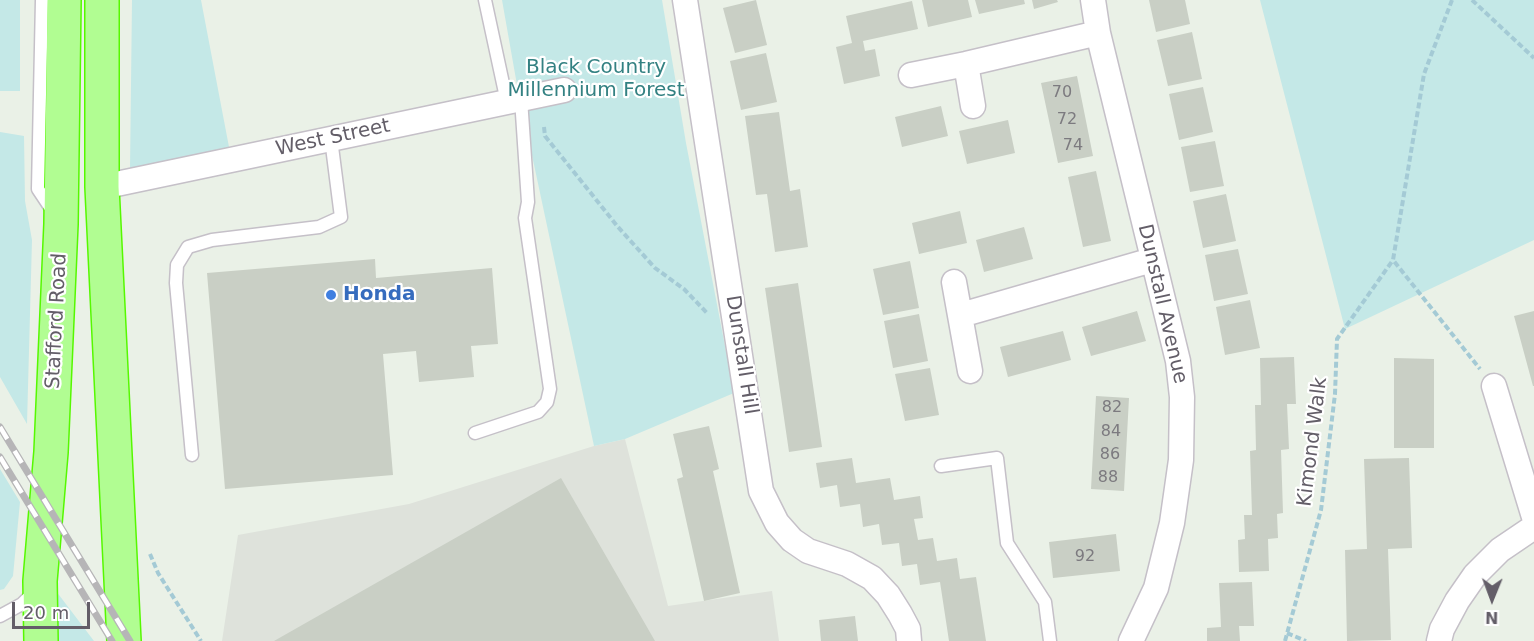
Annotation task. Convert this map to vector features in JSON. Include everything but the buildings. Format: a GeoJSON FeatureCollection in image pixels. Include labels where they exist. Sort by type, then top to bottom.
{"type":"FeatureCollection","features":[{"type":"Feature","properties":{"kind":"highway","name":"Stafford Road"},"geometry":{"type":"LineString","coordinates":[[41,641],[40,581],[51,452],[61,224],[64,0]]}},
{"type":"Feature","properties":{"kind":"highway"},"geometry":{"type":"LineString","coordinates":[[102,0],[102,187],[124,641]]}},
{"type":"Feature","properties":{"kind":"street","name":"Dunstall Hill"},"geometry":{"type":"LineString","coordinates":[[685,0],[761,491],[777,523],[792,540],[808,551],[847,564],[872,578],[888,595],[900,614],[908,629],[909,641]]}},
{"type":"Feature","properties":{"kind":"street","name":"Dunstall Avenue"},"geometry":{"type":"LineString","coordinates":[[1093,0],[1098,33],[1178,361],[1182,397],[1181,460],[1172,523],[1156,588],[1131,641]]}},
{"type":"Feature","properties":{"kind":"street"},"geometry":{"type":"LineString","coordinates":[[911,75],[1098,33]]}},
{"type":"Feature","properties":{"kind":"street"},"geometry":{"type":"LineString","coordinates":[[966,64],[974,106]]}},
{"type":"Feature","properties":{"kind":"street","name":"West Street"},"geometry":{"type":"LineString","coordinates":[[102,187],[564,90]]}},
{"type":"Feature","properties":{"kind":"street"},"geometry":{"type":"LineString","coordinates":[[961,315],[1152,260]]}},
{"type":"Feature","properties":{"kind":"street"},"geometry":{"type":"LineString","coordinates":[[954,282],[970,371]]}},
{"type":"Feature","properties":{"kind":"street"},"geometry":{"type":"LineString","coordinates":[[1494,386],[1534,517]]}},
{"type":"Feature","properties":{"kind":"street"},"geometry":{"type":"LineString","coordinates":[[1439,641],[1442,629],[1457,601],[1476,575],[1500,550],[1534,527]]}},
{"type":"Feature","properties":{"kind":"lane"},"geometry":{"type":"LineString","coordinates":[[42,0],[38,189],[61,224]]}},
{"type":"Feature","properties":{"kind":"lane"},"geometry":{"type":"LineString","coordinates":[[475,433],[538,412],[547,402],[550,389],[525,218],[528,202],[523,99],[485,0]]}},
{"type":"Feature","properties":{"kind":"lane"},"geometry":{"type":"LineString","coordinates":[[192,455],[176,283],[177,265],[188,248],[204,243],[319,227],[341,216],[331,139]]}},
{"type":"Feature","properties":{"kind":"lane"},"geometry":{"type":"LineString","coordinates":[[941,466],[997,458],[1006,543],[1045,602],[1050,641]]}},
{"type":"Feature","properties":{"kind":"lane"},"geometry":{"type":"LineString","coordinates":[[0,616],[33,595],[40,581]]}},
{"type":"Feature","properties":{"kind":"path"},"geometry":{"type":"LineString","coordinates":[[1452,0],[1424,74],[1393,260],[1494,386]]}},
{"type":"Feature","properties":{"kind":"path"},"geometry":{"type":"LineString","coordinates":[[1472,0],[1534,58]]}},
{"type":"Feature","properties":{"kind":"path"},"geometry":{"type":"LineString","coordinates":[[523,99],[545,136],[589,192],[655,268],[684,289],[739,347]]}},
{"type":"Feature","properties":{"kind":"path","name":"Kimond Walk"},"geometry":{"type":"LineString","coordinates":[[1285,641],[1321,510],[1335,394],[1337,339],[1393,260]]}},
{"type":"Feature","properties":{"kind":"path"},"geometry":{"type":"LineString","coordinates":[[149,552],[158,573],[201,641]]}},
{"type":"Feature","properties":{"kind":"path"},"geometry":{"type":"LineString","coordinates":[[1287,633],[1306,641]]}},
{"type":"Feature","properties":{"kind":"shaded area"},"geometry":{"type":"Polygon","coordinates":[[[625,439],[668,606],[772,591],[779,641],[222,641],[238,535],[409,504],[594,446],[625,439]]]}},
{"type":"Feature","properties":{"kind":"green space"},"geometry":{"type":"Polygon","coordinates":[[[0,0],[20,0],[20,91],[0,91],[0,0]]]}},
{"type":"Feature","properties":{"kind":"green space"},"geometry":{"type":"Polygon","coordinates":[[[132,0],[201,0],[229,147],[130,169],[132,0]]]}},
{"type":"Feature","properties":{"kind":"green space","name":"Black Country Millennium Forest"},"geometry":{"type":"Polygon","coordinates":[[[502,0],[662,0],[686,143],[734,393],[625,439],[594,446],[517,85],[502,0]]]}},
{"type":"Feature","properties":{"kind":"green space"},"geometry":{"type":"Polygon","coordinates":[[[1260,0],[1534,0],[1534,240],[1345,329],[1260,0]]]}},
{"type":"Feature","properties":{"kind":"green space"},"geometry":{"type":"Polygon","coordinates":[[[0,132],[24,136],[25,201],[32,240],[27,424],[0,377],[0,132]]]}},
{"type":"Feature","properties":{"kind":"green space"},"geometry":{"type":"Polygon","coordinates":[[[0,469],[20,502],[13,576],[4,589],[0,590],[0,469]]]}},
{"type":"Feature","properties":{"kind":"green space"},"geometry":{"type":"Polygon","coordinates":[[[56,591],[94,641],[57,641],[56,591]]]}},
{"type":"Feature","properties":{"kind":"railway"},"geometry":{"type":"LineString","coordinates":[[0,427],[130,641]]}},
{"type":"Feature","properties":{"kind":"railway"},"geometry":{"type":"LineString","coordinates":[[0,457],[112,641]]}},
{"type":"Feature","properties":{"kind":"place","name":"Honda"},"geometry":{"type":"Point","coordinates":[331,295]}}]}
